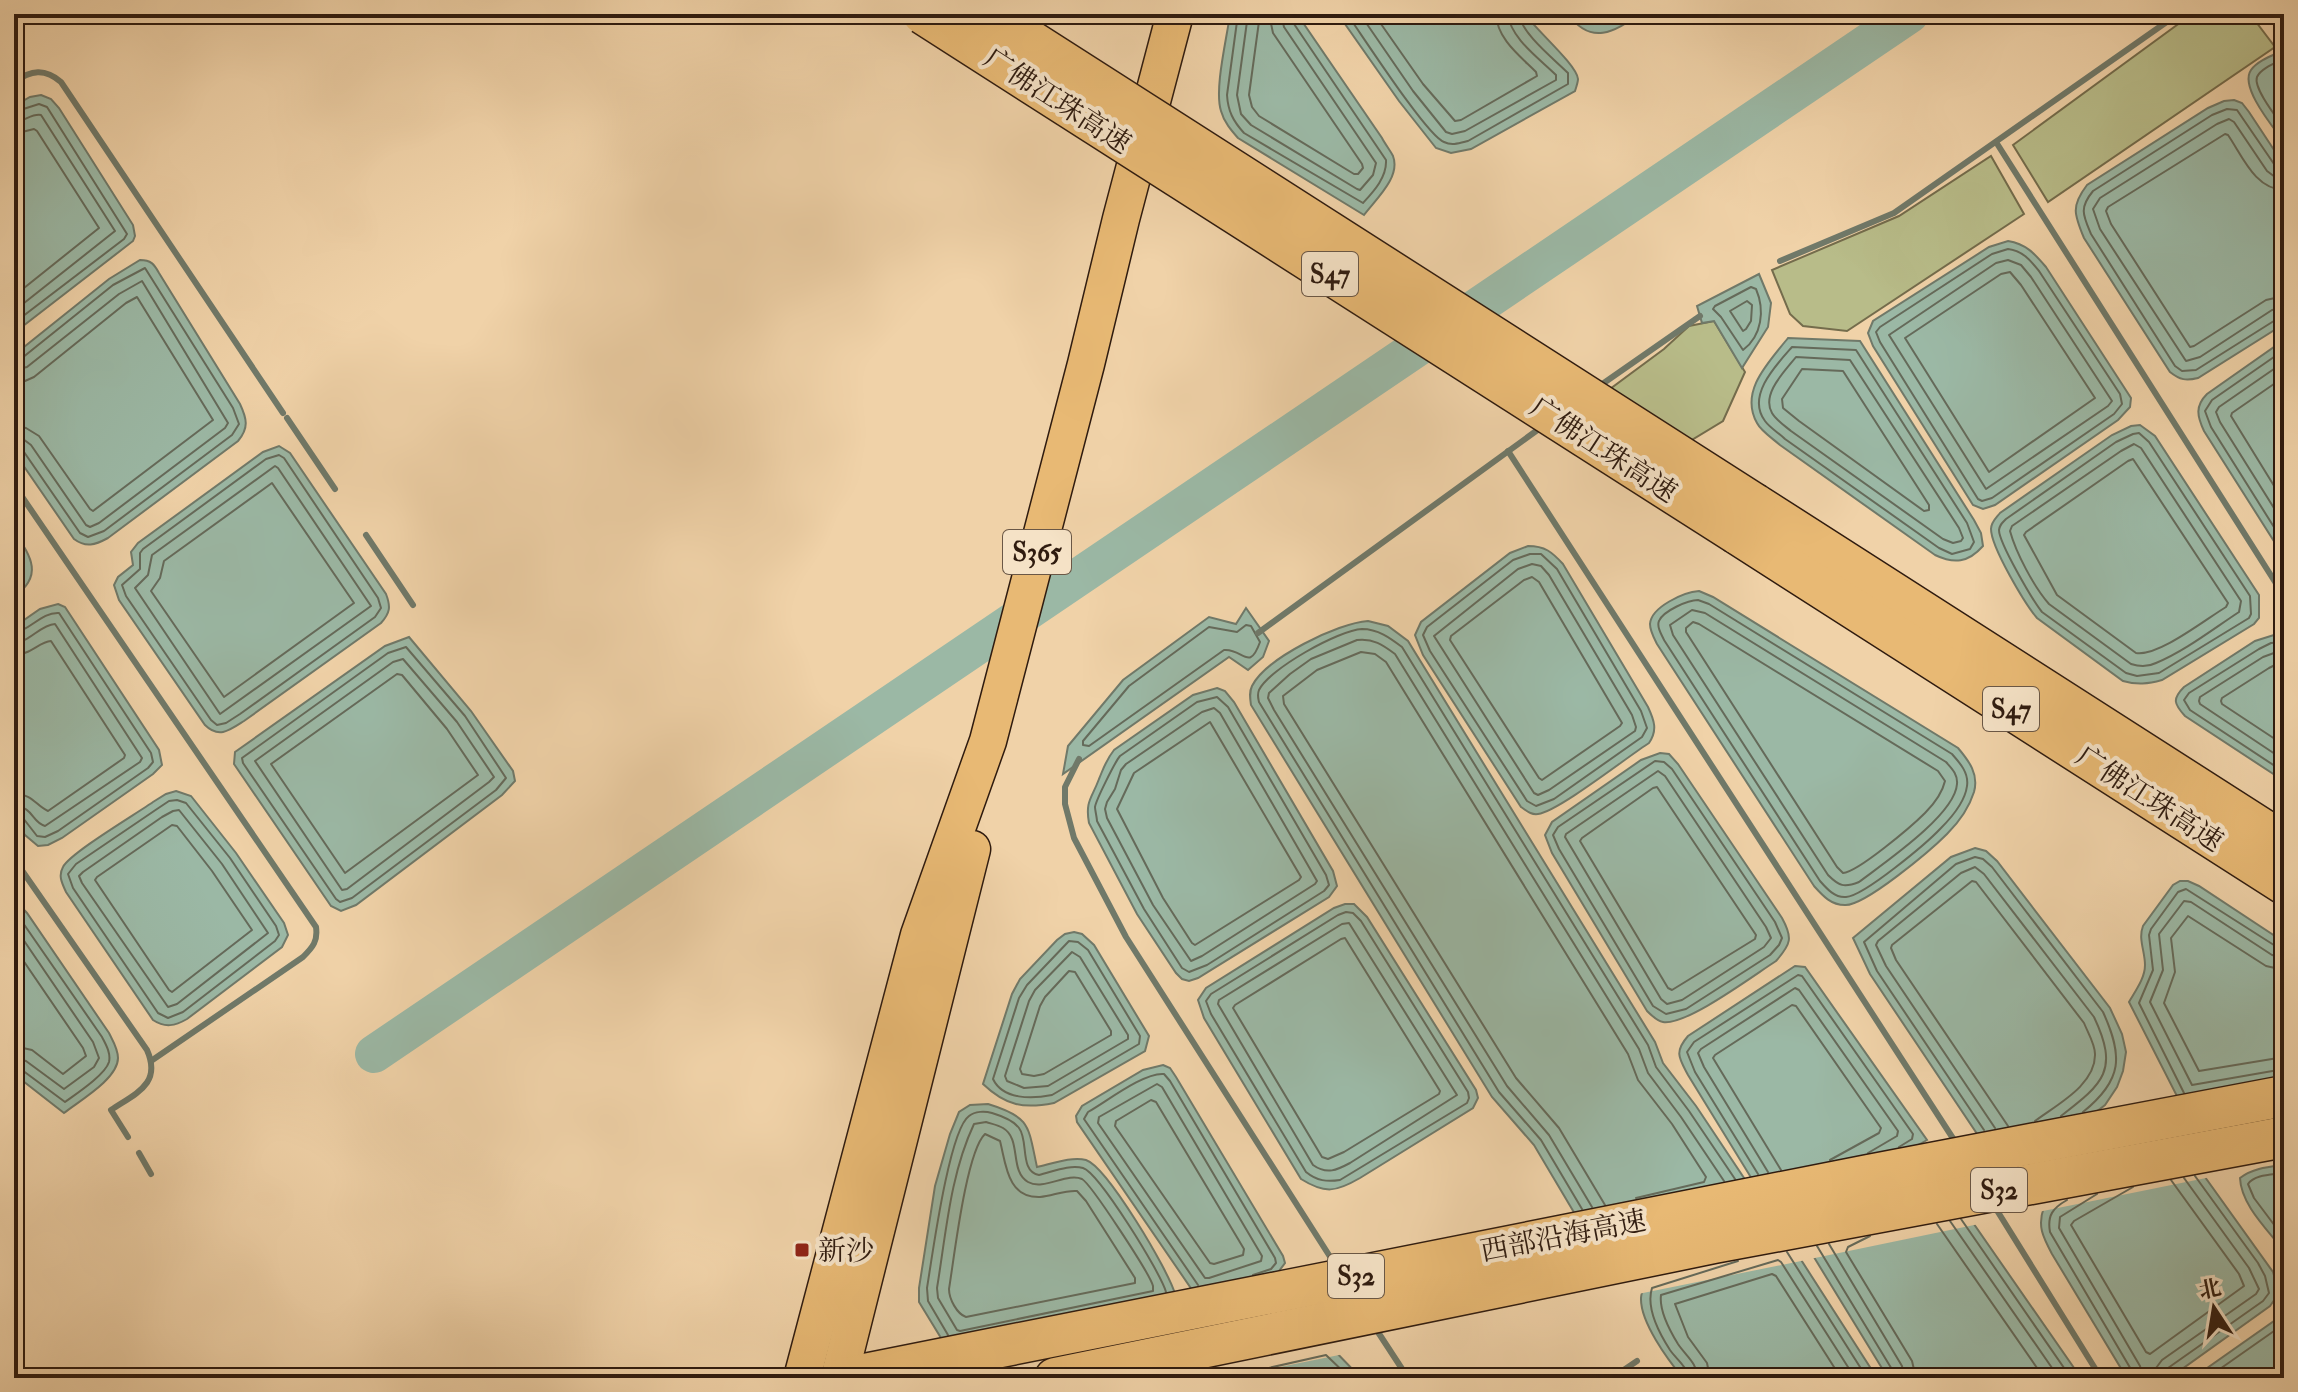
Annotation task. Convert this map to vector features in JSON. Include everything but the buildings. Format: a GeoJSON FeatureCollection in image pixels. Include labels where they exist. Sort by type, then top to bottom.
{"type":"FeatureCollection","features":[{"type":"Feature","properties":{"kind":"highway","name":"广佛江珠高速"},"geometry":{"type":"LineString","coordinates":[[923,14],[1746,519],[2284,843]]}},
{"type":"Feature","properties":{"kind":"highway","name":"广佛江珠高速"},"geometry":{"type":"LineString","coordinates":[[989,14],[1746,519],[2284,884]]}},
{"type":"Feature","properties":{"kind":"highway","name":"西部沿海高速"},"geometry":{"type":"LineString","coordinates":[[841,1378],[2284,1096]]}},
{"type":"Feature","properties":{"kind":"highway","name":"西部沿海高速"},"geometry":{"type":"LineString","coordinates":[[1055,1378],[1699,1246],[2284,1137]]}},
{"type":"Feature","properties":{"kind":"main road","name":"S365"},"geometry":{"type":"LineString","coordinates":[[988,741],[1175,14]]}},
{"type":"Feature","properties":{"kind":"main road"},"geometry":{"type":"LineString","coordinates":[[802,1378],[919,935],[988,741]]}},
{"type":"Feature","properties":{"kind":"main road"},"geometry":{"type":"LineString","coordinates":[[841,1378],[971,851],[988,741]]}},
{"type":"Feature","properties":{"kind":"green space"},"geometry":{"type":"Polygon","coordinates":[[[2192,14],[2250,14],[2275,47],[2048,202],[2013,145],[2192,14]]]}},
{"type":"Feature","properties":{"kind":"green space"},"geometry":{"type":"Polygon","coordinates":[[[1991,156],[2024,214],[1847,331],[1803,326],[1790,314],[1772,270],[1899,216],[1991,156]]]}},
{"type":"Feature","properties":{"kind":"green space"},"geometry":{"type":"Polygon","coordinates":[[[1714,321],[1745,372],[1723,421],[1690,441],[1610,389],[1689,326],[1714,321]]]}},
{"type":"Feature","properties":{"kind":"water"},"geometry":{"type":"Polygon","coordinates":[[[1230,14],[1297,14],[1382,138],[1393,156],[1394,172],[1364,215],[1238,138],[1228,126],[1221,111],[1219,90],[1230,14]]]}},
{"type":"Feature","properties":{"kind":"water"},"geometry":{"type":"Polygon","coordinates":[[[1338,14],[1525,14],[1571,65],[1578,79],[1575,91],[1471,149],[1451,153],[1436,148],[1338,14]]]}},
{"type":"Feature","properties":{"kind":"water"},"geometry":{"type":"Polygon","coordinates":[[[1568,14],[1640,14],[1612,30],[1594,33],[1585,30],[1568,14]]]}},
{"type":"Feature","properties":{"kind":"water"},"geometry":{"type":"Polygon","coordinates":[[[2284,50],[2284,142],[2259,107],[2249,77],[2258,63],[2284,50]]]}},
{"type":"Feature","properties":{"kind":"water"},"geometry":{"type":"Polygon","coordinates":[[[41,95],[51,99],[59,108],[133,225],[135,236],[133,241],[14,333],[14,106],[41,95]]]}},
{"type":"Feature","properties":{"kind":"water"},"geometry":{"type":"Polygon","coordinates":[[[2234,100],[2242,103],[2249,112],[2284,165],[2284,324],[2198,378],[2183,379],[2170,372],[2084,238],[2076,216],[2076,205],[2087,185],[2208,108],[2234,100]]]}},
{"type":"Feature","properties":{"kind":"water"},"geometry":{"type":"Polygon","coordinates":[[[2008,241],[2029,250],[2046,267],[2131,398],[2130,407],[2118,420],[1995,505],[1983,509],[1973,505],[1873,346],[1868,333],[1873,321],[1989,247],[2008,241]]]}},
{"type":"Feature","properties":{"kind":"water"},"geometry":{"type":"Polygon","coordinates":[[[140,260],[154,265],[240,404],[245,428],[238,441],[108,538],[87,544],[74,539],[14,452],[14,355],[109,279],[140,260]]]}},
{"type":"Feature","properties":{"kind":"water"},"geometry":{"type":"Polygon","coordinates":[[[1759,274],[1771,303],[1768,327],[1742,368],[1714,321],[1702,323],[1697,306],[1759,274]]]}},
{"type":"Feature","properties":{"kind":"water"},"geometry":{"type":"Polygon","coordinates":[[[1788,338],[1860,341],[1974,520],[1983,546],[1977,552],[1960,560],[1935,555],[1761,429],[1752,411],[1754,388],[1765,367],[1788,338]]]}},
{"type":"Feature","properties":{"kind":"water"},"geometry":{"type":"Polygon","coordinates":[[[2284,340],[2284,557],[2204,431],[2198,411],[2207,394],[2284,340]]]}},
{"type":"Feature","properties":{"kind":"water"},"geometry":{"type":"Polygon","coordinates":[[[2140,425],[2155,436],[2259,595],[2259,618],[2254,624],[2162,680],[2142,684],[2123,681],[2037,618],[2002,561],[1991,529],[2000,513],[2112,435],[2140,425]]]}},
{"type":"Feature","properties":{"kind":"water"},"geometry":{"type":"Polygon","coordinates":[[[279,446],[290,453],[386,594],[389,610],[381,623],[244,721],[224,732],[215,732],[205,725],[119,600],[114,585],[118,577],[133,565],[131,552],[138,543],[263,452],[279,446]]]}},
{"type":"Feature","properties":{"kind":"water"},"geometry":{"type":"Polygon","coordinates":[[[14,531],[29,558],[32,573],[14,597],[14,531]]]}},
{"type":"Feature","properties":{"kind":"water"},"geometry":{"type":"Polygon","coordinates":[[[1528,546],[1548,550],[1563,564],[1648,707],[1654,725],[1649,743],[1561,804],[1536,814],[1521,807],[1423,655],[1415,635],[1421,622],[1510,553],[1528,546]]]}},
{"type":"Feature","properties":{"kind":"water"},"geometry":{"type":"Polygon","coordinates":[[[1699,591],[1958,748],[1969,763],[1974,774],[1974,792],[1959,820],[1927,852],[1867,897],[1840,905],[1814,886],[1657,644],[1650,624],[1656,612],[1677,597],[1699,591]]]}},
{"type":"Feature","properties":{"kind":"water"},"geometry":{"type":"Polygon","coordinates":[[[58,604],[65,607],[159,750],[162,765],[62,838],[38,846],[25,835],[14,819],[14,627],[40,609],[58,604]]]}},
{"type":"Feature","properties":{"kind":"water"},"geometry":{"type":"Polygon","coordinates":[[[1246,608],[1269,641],[1263,657],[1248,670],[1229,657],[1063,774],[1068,746],[1123,680],[1209,617],[1236,624],[1246,608]]]}},
{"type":"Feature","properties":{"kind":"water"},"geometry":{"type":"Polygon","coordinates":[[[1368,621],[1388,626],[1408,641],[1655,1042],[1663,1063],[1696,1106],[1758,1199],[1591,1241],[1534,1145],[1492,1097],[1251,705],[1252,686],[1272,664],[1322,635],[1368,621]]]}},
{"type":"Feature","properties":{"kind":"water"},"geometry":{"type":"Polygon","coordinates":[[[2284,635],[2284,781],[2185,716],[2176,702],[2184,687],[2255,641],[2284,635]]]}},
{"type":"Feature","properties":{"kind":"water"},"geometry":{"type":"Polygon","coordinates":[[[409,637],[471,711],[513,771],[515,781],[502,795],[356,905],[341,911],[331,906],[234,764],[235,752],[385,646],[409,637]]]}},
{"type":"Feature","properties":{"kind":"water"},"geometry":{"type":"Polygon","coordinates":[[[1217,688],[1225,691],[1234,702],[1333,871],[1337,886],[1329,897],[1189,981],[1176,973],[1137,914],[1089,823],[1088,810],[1104,767],[1114,750],[1193,695],[1217,688]]]}},
{"type":"Feature","properties":{"kind":"water"},"geometry":{"type":"Polygon","coordinates":[[[1660,753],[1669,754],[1678,764],[1782,918],[1789,936],[1785,950],[1776,961],[1737,988],[1687,1016],[1663,1022],[1647,1011],[1552,853],[1545,835],[1552,822],[1641,760],[1660,753]]]}},
{"type":"Feature","properties":{"kind":"water"},"geometry":{"type":"Polygon","coordinates":[[[176,791],[191,796],[236,853],[284,923],[288,935],[282,947],[187,1019],[166,1025],[153,1020],[66,892],[61,873],[68,861],[90,843],[166,794],[176,791]]]}},
{"type":"Feature","properties":{"kind":"water"},"geometry":{"type":"Polygon","coordinates":[[[1975,848],[1986,851],[1997,861],[2110,1008],[2126,1052],[2117,1087],[2105,1105],[2008,1180],[1870,974],[1853,938],[1951,857],[1975,848]]]}},
{"type":"Feature","properties":{"kind":"water"},"geometry":{"type":"Polygon","coordinates":[[[2180,881],[2199,886],[2284,942],[2284,1087],[2182,1106],[2129,1002],[2145,970],[2141,936],[2143,926],[2173,885],[2180,881]]]}},
{"type":"Feature","properties":{"kind":"water"},"geometry":{"type":"Polygon","coordinates":[[[14,899],[27,913],[109,1033],[117,1051],[118,1058],[112,1074],[64,1113],[14,1074],[14,899]]]}},
{"type":"Feature","properties":{"kind":"water"},"geometry":{"type":"Polygon","coordinates":[[[1345,904],[1354,904],[1367,917],[1476,1090],[1478,1098],[1473,1108],[1360,1178],[1344,1186],[1324,1189],[1301,1179],[1204,1018],[1198,1000],[1206,988],[1345,904]]]}},
{"type":"Feature","properties":{"kind":"water"},"geometry":{"type":"Polygon","coordinates":[[[1074,932],[1082,934],[1094,945],[1149,1036],[1145,1051],[1054,1103],[1033,1106],[1016,1104],[983,1084],[1012,994],[1020,979],[1057,940],[1074,932]]]}},
{"type":"Feature","properties":{"kind":"water"},"geometry":{"type":"Polygon","coordinates":[[[1795,966],[1805,967],[1927,1140],[1779,1223],[1688,1075],[1679,1051],[1688,1036],[1795,966]]]}},
{"type":"Feature","properties":{"kind":"water"},"geometry":{"type":"Polygon","coordinates":[[[1163,1065],[1170,1068],[1176,1077],[1283,1256],[1285,1263],[1276,1275],[1199,1300],[1077,1122],[1076,1116],[1082,1106],[1143,1070],[1163,1065]]]}},
{"type":"Feature","properties":{"kind":"water"},"geometry":{"type":"Polygon","coordinates":[[[988,1104],[1013,1114],[1025,1125],[1037,1167],[1074,1159],[1086,1160],[1096,1167],[1136,1221],[1162,1264],[1175,1294],[949,1351],[919,1302],[935,1186],[959,1112],[970,1105],[988,1104]]]}},
{"type":"Feature","properties":{"kind":"water"},"geometry":{"type":"Polygon","coordinates":[[[2172,1131],[2273,1272],[2277,1296],[2270,1306],[2175,1374],[2164,1378],[2129,1378],[2052,1254],[2042,1231],[2042,1214],[2044,1207],[2172,1131]]]}},
{"type":"Feature","properties":{"kind":"water"},"geometry":{"type":"Polygon","coordinates":[[[2284,1165],[2284,1251],[2250,1207],[2240,1178],[2255,1170],[2284,1165]]]}},
{"type":"Feature","properties":{"kind":"water"},"geometry":{"type":"Polygon","coordinates":[[[1937,1171],[2081,1378],[1888,1378],[1801,1236],[1937,1171]]]}},
{"type":"Feature","properties":{"kind":"water"},"geometry":{"type":"Polygon","coordinates":[[[1787,1238],[1877,1378],[1683,1378],[1663,1351],[1645,1318],[1641,1298],[1646,1280],[1787,1238]]]}},
{"type":"Feature","properties":{"kind":"water"},"geometry":{"type":"Polygon","coordinates":[[[2284,1314],[2284,1378],[2193,1378],[2284,1314]]]}},
{"type":"Feature","properties":{"kind":"water"},"geometry":{"type":"Polygon","coordinates":[[[1330,1346],[1361,1378],[1188,1378],[1330,1346]]]}},
{"type":"Feature","properties":{"kind":"pier"},"geometry":{"type":"Polygon","coordinates":[[[2175,1128],[2211,1177],[2038,1212],[2041,1205],[2054,1194],[2175,1128]]]}},
{"type":"Feature","properties":{"kind":"pier"},"geometry":{"type":"Polygon","coordinates":[[[1940,1169],[1979,1224],[1810,1259],[1798,1238],[1940,1169]]]}},
{"type":"Feature","properties":{"kind":"pier"},"geometry":{"type":"Polygon","coordinates":[[[1790,1236],[1806,1260],[1638,1294],[1643,1278],[1790,1236]]]}},
{"type":"Feature","properties":{"kind":"pier"},"geometry":{"type":"Polygon","coordinates":[[[1330,1342],[1344,1354],[1226,1378],[1184,1378],[1187,1374],[1330,1342]]]}},
{"type":"Feature","properties":{"kind":"waterway"},"geometry":{"type":"LineString","coordinates":[[374,1054],[1910,14]]}},
{"type":"Feature","properties":{"kind":"waterway"},"geometry":{"type":"LineString","coordinates":[[1780,261],[1894,213],[2178,14]]}},
{"type":"Feature","properties":{"kind":"waterway"},"geometry":{"type":"LineString","coordinates":[[14,82],[38,72],[49,74],[61,82],[283,413]]}},
{"type":"Feature","properties":{"kind":"waterway"},"geometry":{"type":"LineString","coordinates":[[1996,142],[2284,596]]}},
{"type":"Feature","properties":{"kind":"waterway"},"geometry":{"type":"LineString","coordinates":[[1598,387],[1700,316]]}},
{"type":"Feature","properties":{"kind":"waterway"},"geometry":{"type":"LineString","coordinates":[[287,418],[335,489]]}},
{"type":"Feature","properties":{"kind":"waterway"},"geometry":{"type":"LineString","coordinates":[[1258,633],[1543,426]]}},
{"type":"Feature","properties":{"kind":"waterway"},"geometry":{"type":"LineString","coordinates":[[1508,451],[1956,1143]]}},
{"type":"Feature","properties":{"kind":"waterway"},"geometry":{"type":"LineString","coordinates":[[14,485],[316,927],[314,944],[303,957],[151,1061]]}},
{"type":"Feature","properties":{"kind":"waterway"},"geometry":{"type":"LineString","coordinates":[[366,535],[413,605]]}},
{"type":"Feature","properties":{"kind":"waterway"},"geometry":{"type":"LineString","coordinates":[[1079,759],[1065,787],[1065,804],[1074,838],[1126,937],[1336,1266]]}},
{"type":"Feature","properties":{"kind":"waterway"},"geometry":{"type":"LineString","coordinates":[[14,859],[147,1050],[151,1062],[149,1079],[137,1093],[111,1110],[128,1137]]}},
{"type":"Feature","properties":{"kind":"waterway"},"geometry":{"type":"LineString","coordinates":[[139,1153],[151,1174]]}},
{"type":"Feature","properties":{"kind":"waterway"},"geometry":{"type":"LineString","coordinates":[[1993,1204],[2101,1378]]}},
{"type":"Feature","properties":{"kind":"waterway"},"geometry":{"type":"LineString","coordinates":[[1374,1326],[1408,1378]]}},
{"type":"Feature","properties":{"kind":"waterway"},"geometry":{"type":"LineString","coordinates":[[1612,1378],[1637,1361]]}},
{"type":"Feature","properties":{"kind":"place","name":"新沙"},"geometry":{"type":"Point","coordinates":[802,1250]}}]}
